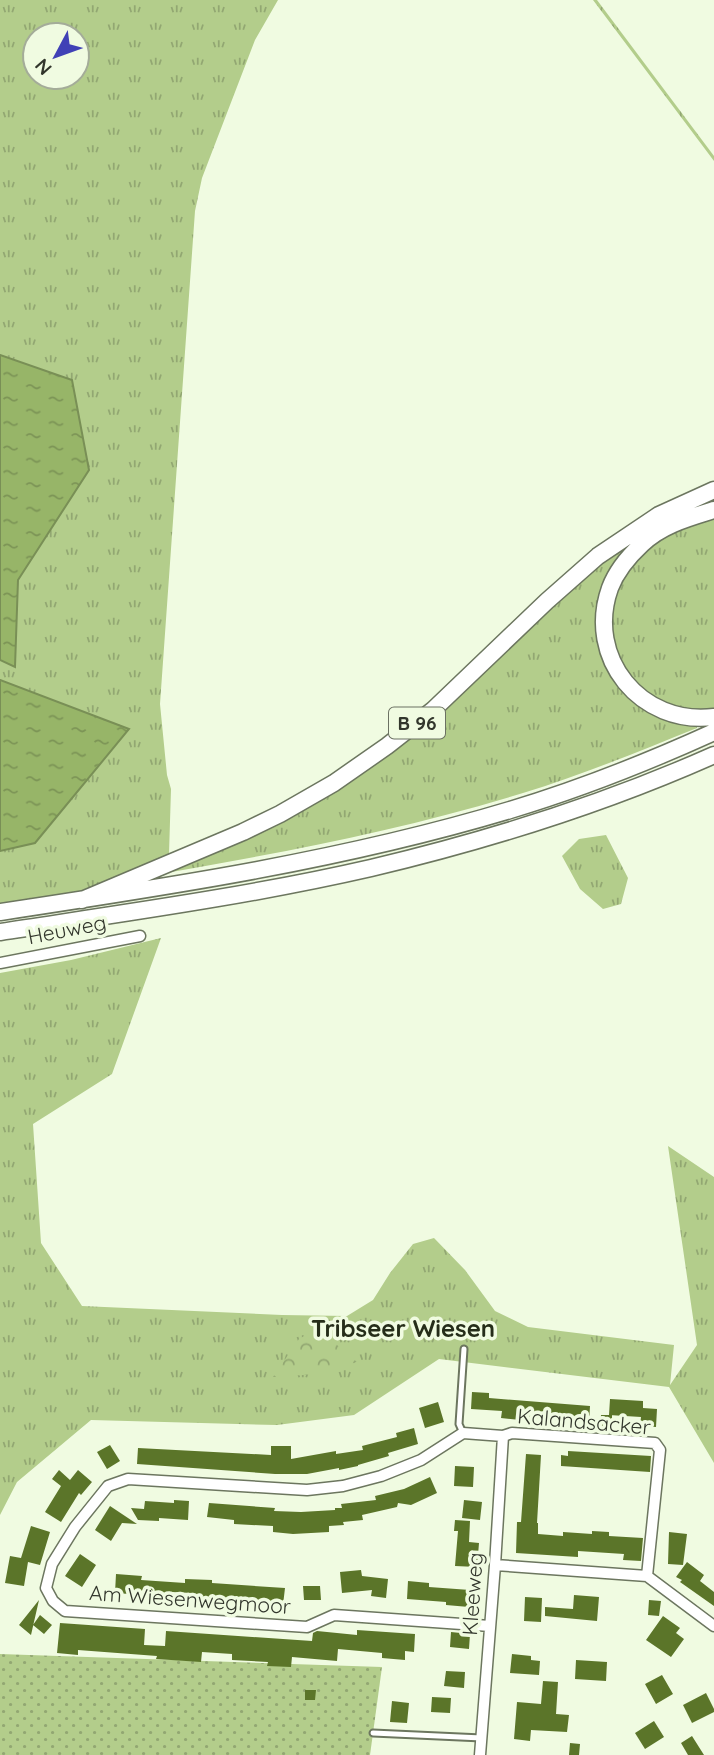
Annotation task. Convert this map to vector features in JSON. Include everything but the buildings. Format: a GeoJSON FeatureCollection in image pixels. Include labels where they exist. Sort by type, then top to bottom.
{"type":"FeatureCollection","features":[{"type":"Feature","properties":{"kind":"highway","name":"B 96"},"geometry":{"type":"LineString","coordinates":[[82,900],[243,832],[334,783],[433,710],[598,556],[659,515],[714,490]]}},
{"type":"Feature","properties":{"kind":"highway"},"geometry":{"type":"LineString","coordinates":[[714,510],[674,523],[639,547],[610,586],[604,627],[607,646],[616,669],[628,686],[644,700],[681,717],[714,717]]}},
{"type":"Feature","properties":{"kind":"highway","name":"B 96"},"geometry":{"type":"LineString","coordinates":[[0,912],[289,864],[440,830],[574,788],[714,732]]}},
{"type":"Feature","properties":{"kind":"highway"},"geometry":{"type":"LineString","coordinates":[[0,932],[220,898],[371,868],[582,808],[712,756]]}},
{"type":"Feature","properties":{"kind":"street","name":"Heuweg"},"geometry":{"type":"LineString","coordinates":[[0,963],[140,936]]}},
{"type":"Feature","properties":{"kind":"street"},"geometry":{"type":"LineString","coordinates":[[463,1433],[503,1436]]}},
{"type":"Feature","properties":{"kind":"street","name":"Am Wiesenwegmoor"},"geometry":{"type":"LineString","coordinates":[[463,1433],[421,1460],[381,1476],[343,1486],[307,1490],[128,1479],[108,1486],[75,1527],[52,1564],[46,1588],[53,1601],[65,1611],[307,1627],[334,1615],[490,1626]]}},
{"type":"Feature","properties":{"kind":"street","name":"Kalandsacker"},"geometry":{"type":"LineString","coordinates":[[503,1436],[512,1433],[655,1443],[660,1450],[647,1576]]}},
{"type":"Feature","properties":{"kind":"street","name":"Kleeweg"},"geometry":{"type":"LineString","coordinates":[[480,1755],[503,1436]]}},
{"type":"Feature","properties":{"kind":"street"},"geometry":{"type":"LineString","coordinates":[[495,1565],[647,1576],[714,1626]]}},
{"type":"Feature","properties":{"kind":"lane"},"geometry":{"type":"LineString","coordinates":[[463,1433],[459,1424],[464,1349]]}},
{"type":"Feature","properties":{"kind":"lane"},"geometry":{"type":"LineString","coordinates":[[373,1733],[482,1738]]}},
{"type":"Feature","properties":{"kind":"green space"},"geometry":{"type":"Polygon","coordinates":[[[0,0],[278,0],[255,40],[202,178],[195,211],[160,704],[167,775],[171,789],[169,854],[82,900],[0,912],[0,851],[35,843],[129,729],[0,680],[0,660],[15,666],[18,580],[89,470],[71,380],[0,355],[0,0]]]}},
{"type":"Feature","properties":{"kind":"green space"},"geometry":{"type":"Polygon","coordinates":[[[593,0],[597,0],[714,156],[714,161],[593,0]]]}},
{"type":"Feature","properties":{"kind":"green space"},"geometry":{"type":"Polygon","coordinates":[[[714,497],[714,502],[675,518],[617,562],[606,664],[617,685],[646,711],[666,720],[697,728],[567,778],[477,807],[337,840],[149,876],[306,806],[602,561],[628,542],[714,497]]]}},
{"type":"Feature","properties":{"kind":"green space"},"geometry":{"type":"Polygon","coordinates":[[[714,513],[714,712],[699,714],[647,699],[616,661],[609,610],[623,572],[657,539],[714,513]]]}},
{"type":"Feature","properties":{"kind":"green space"},"geometry":{"type":"Polygon","coordinates":[[[606,835],[628,878],[621,904],[603,909],[580,889],[562,856],[579,839],[606,835]]]}},
{"type":"Feature","properties":{"kind":"green space"},"geometry":{"type":"Polygon","coordinates":[[[161,938],[112,1074],[33,1124],[41,1243],[82,1306],[347,1316],[373,1300],[413,1244],[434,1238],[465,1270],[495,1311],[528,1327],[674,1345],[670,1385],[697,1345],[668,1146],[714,1177],[714,1463],[669,1387],[439,1359],[354,1415],[277,1425],[91,1420],[17,1482],[0,1515],[0,973],[71,960],[161,938]]]}},
{"type":"Feature","properties":{"kind":"green space"},"geometry":{"type":"Polygon","coordinates":[[[311,1332],[324,1334],[357,1362],[318,1374],[273,1377],[299,1339],[311,1332]]]}},
{"type":"Feature","properties":{"kind":"green space"},"geometry":{"type":"Polygon","coordinates":[[[0,1654],[382,1667],[370,1755],[0,1755],[0,1654]]]}},
{"type":"Feature","properties":{"kind":"water"},"geometry":{"type":"Polygon","coordinates":[[[0,355],[72,380],[89,470],[18,580],[15,667],[0,660],[0,355]]]}},
{"type":"Feature","properties":{"kind":"water"},"geometry":{"type":"Polygon","coordinates":[[[0,680],[129,729],[35,843],[0,851],[0,680]]]}},
{"type":"Feature","properties":{"kind":"district","name":"Tribseer Wiesen"},"geometry":{"type":"Point","coordinates":[403,1329]}}]}
